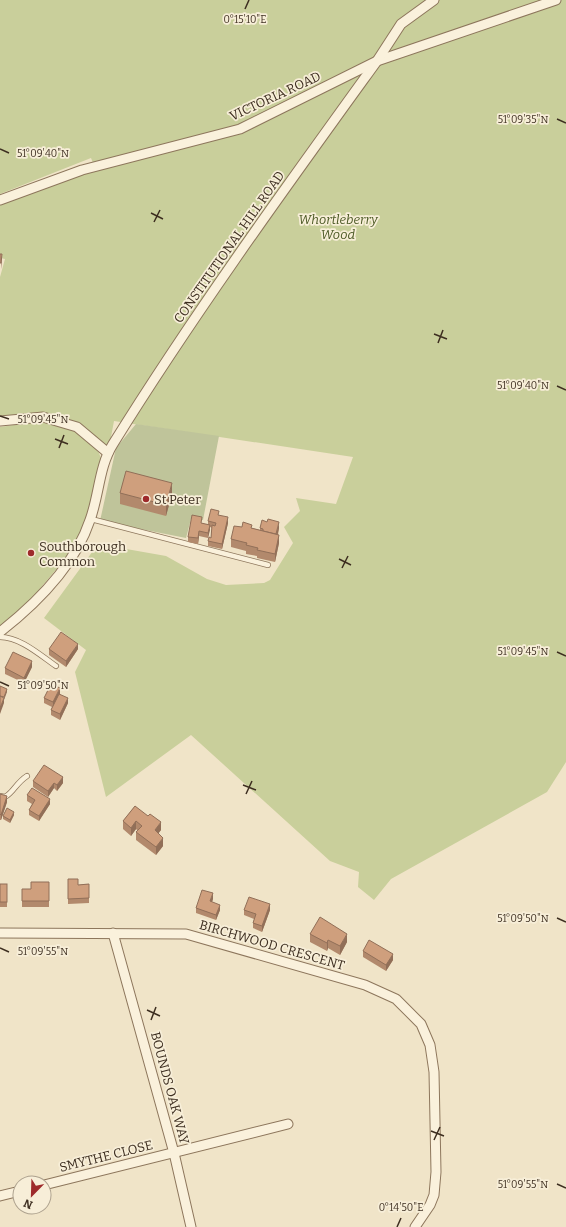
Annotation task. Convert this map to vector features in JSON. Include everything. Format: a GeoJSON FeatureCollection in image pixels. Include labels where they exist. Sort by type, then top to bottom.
{"type":"FeatureCollection","features":[{"type":"Feature","properties":{"kind":"street","name":"CONSTITUTIONAL HILL ROAD"},"geometry":{"type":"LineString","coordinates":[[0,632],[25,612],[65,567],[82,540],[91,519],[108,453],[161,368],[219,281],[377,61],[401,24],[434,0]]}},
{"type":"Feature","properties":{"kind":"street","name":"VICTORIA ROAD"},"geometry":{"type":"LineString","coordinates":[[0,200],[82,170],[240,129],[377,61],[556,0]]}},
{"type":"Feature","properties":{"kind":"street"},"geometry":{"type":"LineString","coordinates":[[0,421],[43,418],[77,428],[108,453]]}},
{"type":"Feature","properties":{"kind":"street","name":"BIRCHWOOD CRESCENT"},"geometry":{"type":"LineString","coordinates":[[0,933],[186,934],[290,962],[365,985],[396,999],[421,1024],[430,1045],[434,1072],[436,1172],[434,1195],[430,1205],[415,1227]]}},
{"type":"Feature","properties":{"kind":"street","name":"BOUNDS OAK WAY"},"geometry":{"type":"LineString","coordinates":[[113,933],[174,1153],[191,1227]]}},
{"type":"Feature","properties":{"kind":"street","name":"SMYTHE CLOSE"},"geometry":{"type":"LineString","coordinates":[[52,1183],[288,1124]]}},
{"type":"Feature","properties":{"kind":"street"},"geometry":{"type":"LineString","coordinates":[[0,1196],[12,1193]]}},
{"type":"Feature","properties":{"kind":"lane"},"geometry":{"type":"LineString","coordinates":[[91,519],[268,565]]}},
{"type":"Feature","properties":{"kind":"lane"},"geometry":{"type":"LineString","coordinates":[[0,637],[11,638],[25,645],[56,666]]}},
{"type":"Feature","properties":{"kind":"lane"},"geometry":{"type":"LineString","coordinates":[[0,796],[5,797],[10,794],[18,782],[27,776]]}},
{"type":"Feature","properties":{"kind":"green space","name":"Whortleberry Wood"},"geometry":{"type":"Polygon","coordinates":[[[0,0],[566,0],[566,762],[547,792],[391,879],[374,900],[358,887],[359,872],[330,861],[191,735],[106,797],[75,672],[86,650],[44,618],[98,544],[166,556],[207,579],[226,585],[264,583],[270,580],[293,543],[284,527],[300,511],[296,498],[336,504],[353,457],[114,421],[108,453],[77,427],[43,417],[0,421],[0,277],[5,259],[0,258],[0,200],[95,168],[91,158],[0,194],[0,0]]]}},
{"type":"Feature","properties":{"kind":"green space","name":"Southborough Common"},"geometry":{"type":"Polygon","coordinates":[[[42,421],[82,433],[96,446],[101,458],[89,513],[76,546],[27,604],[0,627],[0,427],[42,421]]]}},
{"type":"Feature","properties":{"kind":"green space"},"geometry":{"type":"Polygon","coordinates":[[[136,424],[219,436],[203,520],[191,519],[186,538],[100,521],[116,448],[136,424]]]}},
{"type":"Feature","properties":{"kind":"building"},"geometry":{"type":"Polygon","coordinates":[[[0,254],[2,254],[1,263],[0,263],[0,254]]]}},
{"type":"Feature","properties":{"kind":"building"},"geometry":{"type":"Polygon","coordinates":[[[126,471],[172,483],[166,505],[120,493],[126,471]]]}},
{"type":"Feature","properties":{"kind":"building"},"geometry":{"type":"Polygon","coordinates":[[[211,509],[219,511],[218,515],[228,517],[222,544],[208,541],[209,537],[211,538],[212,525],[215,526],[216,523],[208,521],[211,509]]]}},
{"type":"Feature","properties":{"kind":"building"},"geometry":{"type":"Polygon","coordinates":[[[192,515],[202,517],[201,523],[210,525],[208,533],[199,531],[198,538],[188,537],[192,515]]]}},
{"type":"Feature","properties":{"kind":"building"},"geometry":{"type":"Polygon","coordinates":[[[268,519],[279,522],[276,534],[263,531],[263,529],[260,528],[262,520],[267,522],[268,519]]]}},
{"type":"Feature","properties":{"kind":"building"},"geometry":{"type":"Polygon","coordinates":[[[243,522],[252,525],[251,528],[279,535],[275,554],[257,550],[258,548],[246,545],[247,543],[231,539],[234,526],[242,527],[243,522]]]}},
{"type":"Feature","properties":{"kind":"building"},"geometry":{"type":"Polygon","coordinates":[[[61,632],[78,644],[66,661],[49,649],[61,632]]]}},
{"type":"Feature","properties":{"kind":"building"},"geometry":{"type":"Polygon","coordinates":[[[13,652],[32,661],[24,678],[5,668],[13,652]]]}},
{"type":"Feature","properties":{"kind":"building"},"geometry":{"type":"Polygon","coordinates":[[[51,684],[60,688],[53,702],[44,698],[51,684]]]}},
{"type":"Feature","properties":{"kind":"building"},"geometry":{"type":"Polygon","coordinates":[[[0,686],[7,689],[4,697],[0,696],[0,686]]]}},
{"type":"Feature","properties":{"kind":"building"},"geometry":{"type":"Polygon","coordinates":[[[59,694],[68,698],[60,714],[51,710],[59,694]]]}},
{"type":"Feature","properties":{"kind":"building"},"geometry":{"type":"Polygon","coordinates":[[[0,696],[4,698],[0,708],[0,696]]]}},
{"type":"Feature","properties":{"kind":"building"},"geometry":{"type":"Polygon","coordinates":[[[44,765],[63,777],[57,785],[54,783],[48,791],[33,781],[44,765]]]}},
{"type":"Feature","properties":{"kind":"building"},"geometry":{"type":"Polygon","coordinates":[[[32,788],[50,799],[39,816],[29,810],[35,800],[27,795],[32,788]]]}},
{"type":"Feature","properties":{"kind":"building"},"geometry":{"type":"Polygon","coordinates":[[[0,794],[7,796],[1,815],[0,814],[0,794]]]}},
{"type":"Feature","properties":{"kind":"building"},"geometry":{"type":"Polygon","coordinates":[[[135,806],[148,816],[150,814],[161,822],[155,830],[163,838],[156,847],[136,832],[142,826],[136,821],[131,828],[123,821],[135,806]]]}},
{"type":"Feature","properties":{"kind":"building"},"geometry":{"type":"Polygon","coordinates":[[[7,808],[14,812],[10,820],[3,816],[7,808]]]}},
{"type":"Feature","properties":{"kind":"building"},"geometry":{"type":"Polygon","coordinates":[[[68,879],[78,879],[78,885],[89,884],[89,898],[68,899],[68,879]]]}},
{"type":"Feature","properties":{"kind":"building"},"geometry":{"type":"Polygon","coordinates":[[[31,882],[49,882],[49,901],[22,901],[22,889],[31,889],[31,882]]]}},
{"type":"Feature","properties":{"kind":"building"},"geometry":{"type":"Polygon","coordinates":[[[0,884],[7,884],[7,902],[0,902],[0,884]]]}},
{"type":"Feature","properties":{"kind":"building"},"geometry":{"type":"Polygon","coordinates":[[[202,890],[213,893],[210,901],[220,905],[216,915],[196,908],[202,890]]]}},
{"type":"Feature","properties":{"kind":"building"},"geometry":{"type":"Polygon","coordinates":[[[249,897],[270,904],[262,926],[253,923],[256,914],[244,910],[249,897]]]}},
{"type":"Feature","properties":{"kind":"building"},"geometry":{"type":"Polygon","coordinates":[[[320,917],[347,934],[340,946],[328,940],[327,943],[310,934],[320,917]]]}},
{"type":"Feature","properties":{"kind":"building"},"geometry":{"type":"Polygon","coordinates":[[[369,940],[393,954],[386,965],[363,951],[369,940]]]}},
{"type":"Feature","properties":{"kind":"place","name":"St Peter"},"geometry":{"type":"Point","coordinates":[146,499]}},
{"type":"Feature","properties":{"kind":"place","name":"Southborough Common"},"geometry":{"type":"Point","coordinates":[31,553]}}]}
